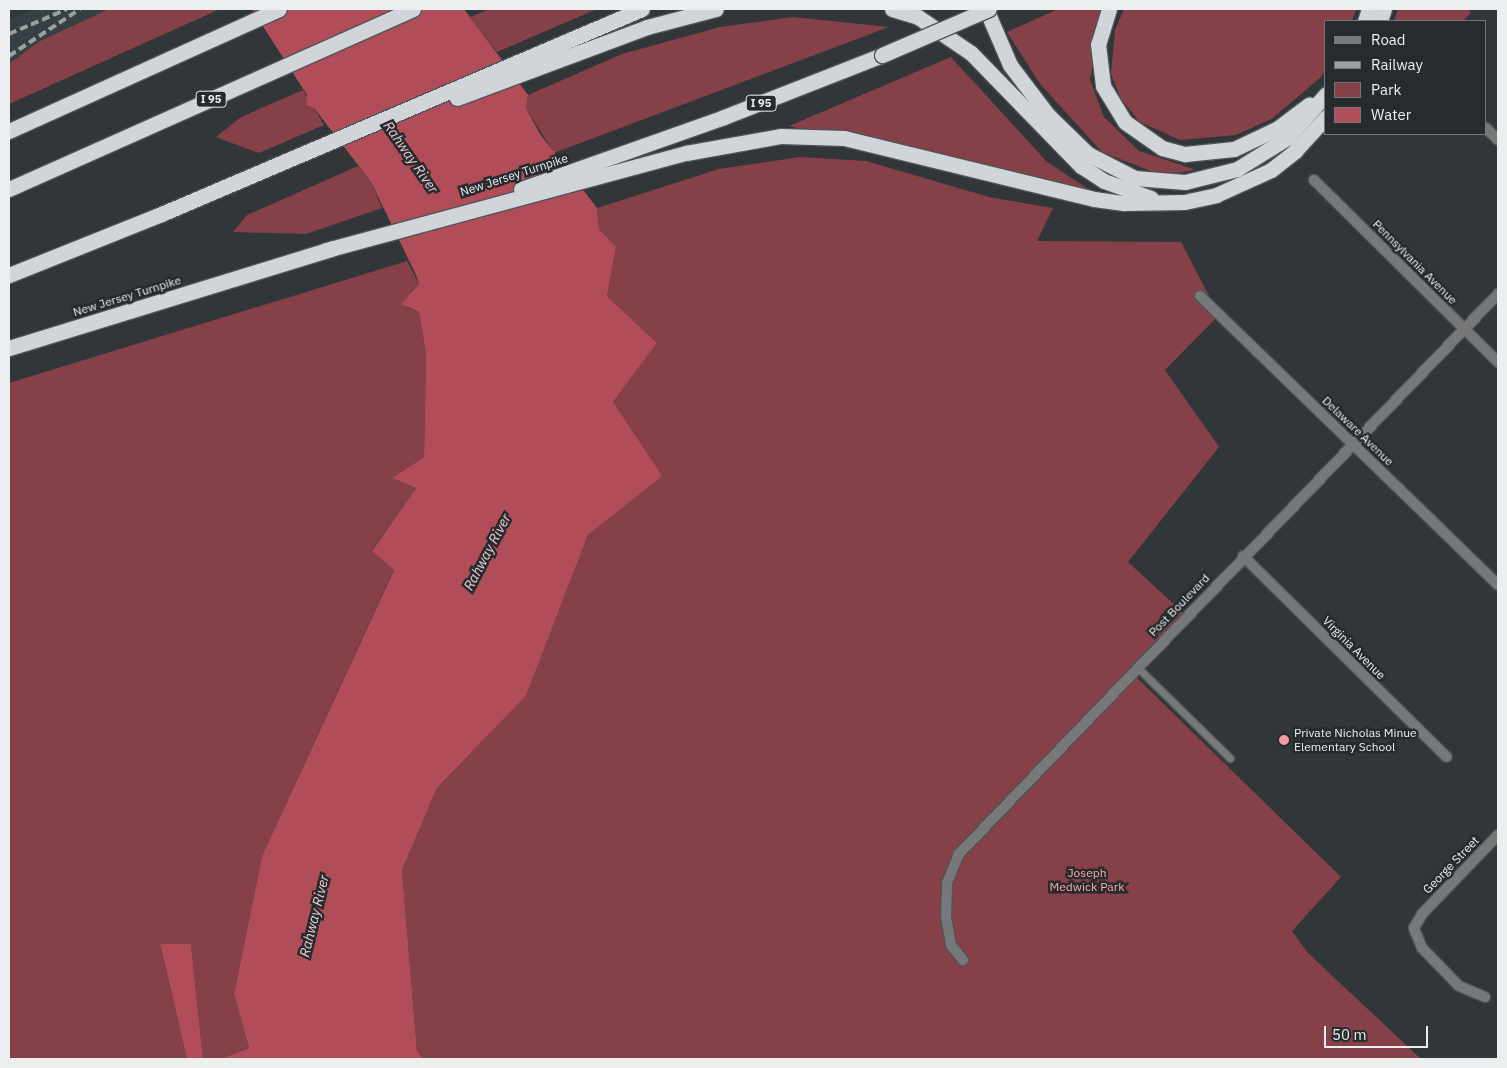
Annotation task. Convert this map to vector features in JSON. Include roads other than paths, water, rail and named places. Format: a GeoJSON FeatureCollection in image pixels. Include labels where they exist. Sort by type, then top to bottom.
{"type":"FeatureCollection","features":[{"type":"Feature","properties":{"kind":"highway"},"geometry":{"type":"LineString","coordinates":[[9,131],[279,9]]}},
{"type":"Feature","properties":{"kind":"highway","name":"I 95"},"geometry":{"type":"LineString","coordinates":[[9,189],[413,9]]}},
{"type":"Feature","properties":{"kind":"highway"},"geometry":{"type":"LineString","coordinates":[[9,275],[273,167],[642,9]]}},
{"type":"Feature","properties":{"kind":"highway"},"geometry":{"type":"LineString","coordinates":[[273,167],[647,27],[716,9]]}},
{"type":"Feature","properties":{"kind":"highway"},"geometry":{"type":"LineString","coordinates":[[892,9],[918,17],[965,48],[1081,166],[1131,192],[1184,202]]}},
{"type":"Feature","properties":{"kind":"highway"},"geometry":{"type":"LineString","coordinates":[[987,9],[1010,65],[1048,115],[1088,154],[1135,178],[1185,182],[1237,169],[1288,138],[1324,96]]}},
{"type":"Feature","properties":{"kind":"highway","name":"New Jersey Turnpike"},"geometry":{"type":"LineString","coordinates":[[9,348],[326,250],[638,148],[882,55],[987,9]]}},
{"type":"Feature","properties":{"kind":"highway"},"geometry":{"type":"LineString","coordinates":[[1109,9],[1098,44],[1103,86],[1125,122],[1162,148],[1185,154],[1234,149],[1278,128],[1324,90]]}},
{"type":"Feature","properties":{"kind":"highway"},"geometry":{"type":"LineString","coordinates":[[326,250],[751,140],[828,137],[876,144],[1094,199],[1124,203],[1184,202],[1216,195],[1271,170],[1295,151],[1324,119]]}},
{"type":"Feature","properties":{"kind":"street"},"geometry":{"type":"LineString","coordinates":[[1487,129],[1498,140]]}},
{"type":"Feature","properties":{"kind":"street","name":"Pennsylvania Avenue"},"geometry":{"type":"LineString","coordinates":[[1314,180],[1498,362]]}},
{"type":"Feature","properties":{"kind":"street","name":"Post Boulevard"},"geometry":{"type":"LineString","coordinates":[[963,960],[951,945],[946,918],[947,883],[959,854],[1137,666],[1498,294]]}},
{"type":"Feature","properties":{"kind":"street","name":"Delaware Avenue"},"geometry":{"type":"LineString","coordinates":[[1200,296],[1498,585]]}},
{"type":"Feature","properties":{"kind":"street","name":"Virginia Avenue"},"geometry":{"type":"LineString","coordinates":[[1243,556],[1446,758]]}},
{"type":"Feature","properties":{"kind":"street","name":"George Street"},"geometry":{"type":"LineString","coordinates":[[1485,997],[1458,986],[1422,948],[1414,928],[1422,914],[1498,834]]}},
{"type":"Feature","properties":{"kind":"lane"},"geometry":{"type":"LineString","coordinates":[[1137,666],[1230,758]]}},
{"type":"Feature","properties":{"kind":"water","name":"Rahway River"},"geometry":{"type":"Polygon","coordinates":[[[252,9],[464,9],[528,95],[526,108],[540,134],[597,208],[599,229],[616,247],[607,296],[657,343],[613,402],[662,476],[588,535],[526,696],[437,788],[402,870],[417,1051],[423,1059],[221,1059],[249,1048],[234,994],[262,856],[394,570],[372,551],[416,488],[392,478],[424,457],[426,354],[419,312],[401,304],[419,284],[416,275],[371,182],[314,108],[306,105],[307,95],[252,9]]]}},
{"type":"Feature","properties":{"kind":"water"},"geometry":{"type":"Polygon","coordinates":[[[160,944],[191,944],[203,1059],[187,1059],[160,944]]]}},
{"type":"Feature","properties":{"kind":"railway"},"geometry":{"type":"LineString","coordinates":[[9,34],[67,9]]}},
{"type":"Feature","properties":{"kind":"railway"},"geometry":{"type":"LineString","coordinates":[[9,56],[80,9]]}},
{"type":"Feature","properties":{"kind":"place","name":"Private Nicholas Minue Elementary School"},"geometry":{"type":"Point","coordinates":[1284,740]}},
{"type":"Feature","properties":{"kind":"park label","name":"Joseph Medwick Park"},"geometry":{"type":"Point","coordinates":[1087,880]}}]}
